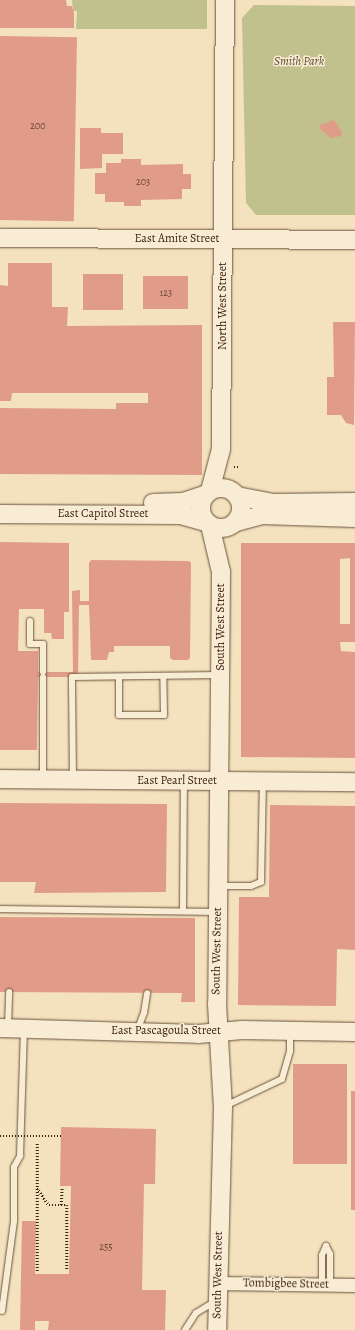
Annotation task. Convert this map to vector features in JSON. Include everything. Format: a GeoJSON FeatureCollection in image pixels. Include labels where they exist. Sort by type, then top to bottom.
{"type":"FeatureCollection","features":[{"type":"Feature","properties":{"kind":"main road","name":"North West Street"},"geometry":{"type":"LineString","coordinates":[[208,493],[222,449],[225,0]]}},
{"type":"Feature","properties":{"kind":"main road","name":"East Amite Street"},"geometry":{"type":"LineString","coordinates":[[0,238],[355,240]]}},
{"type":"Feature","properties":{"kind":"main road"},"geometry":{"type":"LineString","coordinates":[[222,449],[241,509],[234,523]]}},
{"type":"Feature","properties":{"kind":"main road"},"geometry":{"type":"LineString","coordinates":[[355,502],[273,503],[235,494],[222,488],[208,493],[201,508],[208,524],[224,528],[234,523],[263,515],[355,518]]}},
{"type":"Feature","properties":{"kind":"main road","name":"East Capitol Street"},"geometry":{"type":"LineString","coordinates":[[0,502],[171,503],[208,493]]}},
{"type":"Feature","properties":{"kind":"main road","name":"East Capitol Street"},"geometry":{"type":"LineString","coordinates":[[0,514],[171,515],[186,516],[208,524]]}},
{"type":"Feature","properties":{"kind":"main road","name":"South West Street"},"geometry":{"type":"LineString","coordinates":[[217,1330],[223,1107],[219,1032],[218,912],[221,572],[234,523]]}},
{"type":"Feature","properties":{"kind":"main road","name":"South West Street"},"geometry":{"type":"LineString","coordinates":[[208,524],[221,572]]}},
{"type":"Feature","properties":{"kind":"main road","name":"East Pearl Street"},"geometry":{"type":"LineString","coordinates":[[0,779],[184,782],[355,782]]}},
{"type":"Feature","properties":{"kind":"main road","name":"East Pascagoula Street"},"geometry":{"type":"LineString","coordinates":[[11,1028],[136,1032],[355,1032]]}},
{"type":"Feature","properties":{"kind":"street","name":"Tombigbee Street"},"geometry":{"type":"LineString","coordinates":[[217,1292],[326,1285],[355,1285]]}},
{"type":"Feature","properties":{"kind":"lane"},"geometry":{"type":"LineString","coordinates":[[30,621],[30,644],[43,644],[43,780]]}},
{"type":"Feature","properties":{"kind":"lane"},"geometry":{"type":"LineString","coordinates":[[72,781],[72,677],[221,675]]}},
{"type":"Feature","properties":{"kind":"lane"},"geometry":{"type":"LineString","coordinates":[[119,677],[119,715],[164,715],[164,676]]}},
{"type":"Feature","properties":{"kind":"lane"},"geometry":{"type":"LineString","coordinates":[[218,886],[251,886],[261,882],[263,781]]}},
{"type":"Feature","properties":{"kind":"lane"},"geometry":{"type":"LineString","coordinates":[[183,911],[184,782]]}},
{"type":"Feature","properties":{"kind":"lane"},"geometry":{"type":"LineString","coordinates":[[0,909],[218,912]]}},
{"type":"Feature","properties":{"kind":"lane"},"geometry":{"type":"LineString","coordinates":[[2,1311],[14,1221],[14,1167],[20,1156],[9,992]]}},
{"type":"Feature","properties":{"kind":"lane"},"geometry":{"type":"LineString","coordinates":[[136,1032],[144,1013],[147,993]]}},
{"type":"Feature","properties":{"kind":"lane"},"geometry":{"type":"LineString","coordinates":[[223,1107],[282,1079],[290,1051],[290,1031]]}},
{"type":"Feature","properties":{"kind":"lane"},"geometry":{"type":"LineString","coordinates":[[326,1246],[330,1254],[326,1285],[322,1255],[326,1246]]}},
{"type":"Feature","properties":{"kind":"lane"},"geometry":{"type":"LineString","coordinates":[[185,1330],[196,1312],[217,1292]]}},
{"type":"Feature","properties":{"kind":"path"},"geometry":{"type":"LineString","coordinates":[[234,467],[239,467]]}},
{"type":"Feature","properties":{"kind":"path"},"geometry":{"type":"LineString","coordinates":[[0,1136],[61,1136]]}},
{"type":"Feature","properties":{"kind":"path"},"geometry":{"type":"LineString","coordinates":[[37,1142],[37,1271]]}},
{"type":"Feature","properties":{"kind":"path"},"geometry":{"type":"LineString","coordinates":[[37,1187],[49,1205],[67,1205],[67,1270]]}},
{"type":"Feature","properties":{"kind":"path"},"geometry":{"type":"LineString","coordinates":[[62,1187],[62,1205]]}},
{"type":"Feature","properties":{"kind":"green space"},"geometry":{"type":"Polygon","coordinates":[[[72,0],[207,0],[207,29],[76,29],[77,11],[73,11],[72,0]]]}},
{"type":"Feature","properties":{"kind":"green space","name":"Smith Park"},"geometry":{"type":"Polygon","coordinates":[[[254,5],[355,6],[355,215],[256,215],[246,203],[242,18],[254,5]]]}},
{"type":"Feature","properties":{"kind":"building"},"geometry":{"type":"Polygon","coordinates":[[[0,0],[66,0],[67,6],[72,6],[74,13],[74,28],[0,28],[0,0]]]}},
{"type":"Feature","properties":{"kind":"building"},"geometry":{"type":"Polygon","coordinates":[[[0,36],[77,37],[74,221],[0,220],[0,36]]]}},
{"type":"Feature","properties":{"kind":"building"},"geometry":{"type":"Polygon","coordinates":[[[334,120],[342,132],[341,136],[331,138],[319,128],[320,125],[334,120]]]}},
{"type":"Feature","properties":{"kind":"building"},"geometry":{"type":"Polygon","coordinates":[[[80,128],[101,128],[101,133],[123,133],[123,154],[102,154],[102,168],[80,169],[80,128]]]}},
{"type":"Feature","properties":{"kind":"building"},"geometry":{"type":"Polygon","coordinates":[[[121,159],[141,159],[141,165],[183,164],[183,174],[191,174],[191,189],[182,189],[182,199],[141,200],[141,206],[124,206],[124,202],[105,202],[105,194],[95,194],[95,173],[106,173],[106,163],[121,163],[121,159]]]}},
{"type":"Feature","properties":{"kind":"building"},"geometry":{"type":"Polygon","coordinates":[[[8,263],[52,263],[52,307],[68,307],[67,326],[202,325],[202,475],[0,474],[0,408],[116,409],[116,403],[148,403],[148,393],[12,393],[11,401],[0,401],[0,285],[8,286],[8,263]]]}},
{"type":"Feature","properties":{"kind":"building"},"geometry":{"type":"Polygon","coordinates":[[[83,274],[123,274],[123,310],[83,310],[83,274]]]}},
{"type":"Feature","properties":{"kind":"building"},"geometry":{"type":"Polygon","coordinates":[[[143,276],[188,276],[188,309],[143,309],[143,276]]]}},
{"type":"Feature","properties":{"kind":"building"},"geometry":{"type":"Polygon","coordinates":[[[333,322],[355,322],[354,425],[346,423],[341,415],[327,415],[327,377],[334,377],[333,322]]]}},
{"type":"Feature","properties":{"kind":"building"},"geometry":{"type":"Polygon","coordinates":[[[0,542],[69,543],[69,612],[64,612],[64,639],[52,639],[51,633],[44,633],[44,609],[19,609],[18,651],[38,651],[38,672],[73,672],[72,591],[80,590],[80,601],[89,601],[89,563],[91,560],[189,561],[191,563],[190,658],[188,660],[173,660],[170,658],[170,646],[114,646],[114,652],[109,652],[107,660],[91,660],[89,605],[79,605],[78,677],[38,677],[37,750],[0,750],[0,542]]]}},
{"type":"Feature","properties":{"kind":"building"},"geometry":{"type":"Polygon","coordinates":[[[241,543],[355,543],[355,642],[340,642],[341,651],[355,652],[355,758],[241,757],[241,543]],[[350,558],[340,559],[340,624],[350,624],[350,558]]]}},
{"type":"Feature","properties":{"kind":"building"},"geometry":{"type":"Polygon","coordinates":[[[0,803],[167,804],[166,892],[34,893],[36,882],[0,882],[0,803]]]}},
{"type":"Feature","properties":{"kind":"building"},"geometry":{"type":"Polygon","coordinates":[[[270,805],[355,806],[355,950],[337,949],[336,1006],[238,1005],[239,897],[269,897],[270,805]]]}},
{"type":"Feature","properties":{"kind":"building"},"geometry":{"type":"Polygon","coordinates":[[[0,917],[195,918],[195,1002],[181,1002],[182,993],[0,992],[0,917]]]}},
{"type":"Feature","properties":{"kind":"building"},"geometry":{"type":"Polygon","coordinates":[[[293,1064],[347,1064],[347,1164],[293,1164],[293,1064]]]}},
{"type":"Feature","properties":{"kind":"building"},"geometry":{"type":"Polygon","coordinates":[[[351,1091],[355,1091],[355,1210],[351,1210],[351,1091]]]}},
{"type":"Feature","properties":{"kind":"building"},"geometry":{"type":"Polygon","coordinates":[[[61,1127],[156,1129],[155,1184],[144,1184],[142,1290],[166,1290],[165,1330],[48,1330],[49,1321],[35,1321],[35,1330],[20,1330],[22,1221],[36,1221],[35,1274],[69,1274],[71,1186],[60,1186],[61,1127]]]}}]}
